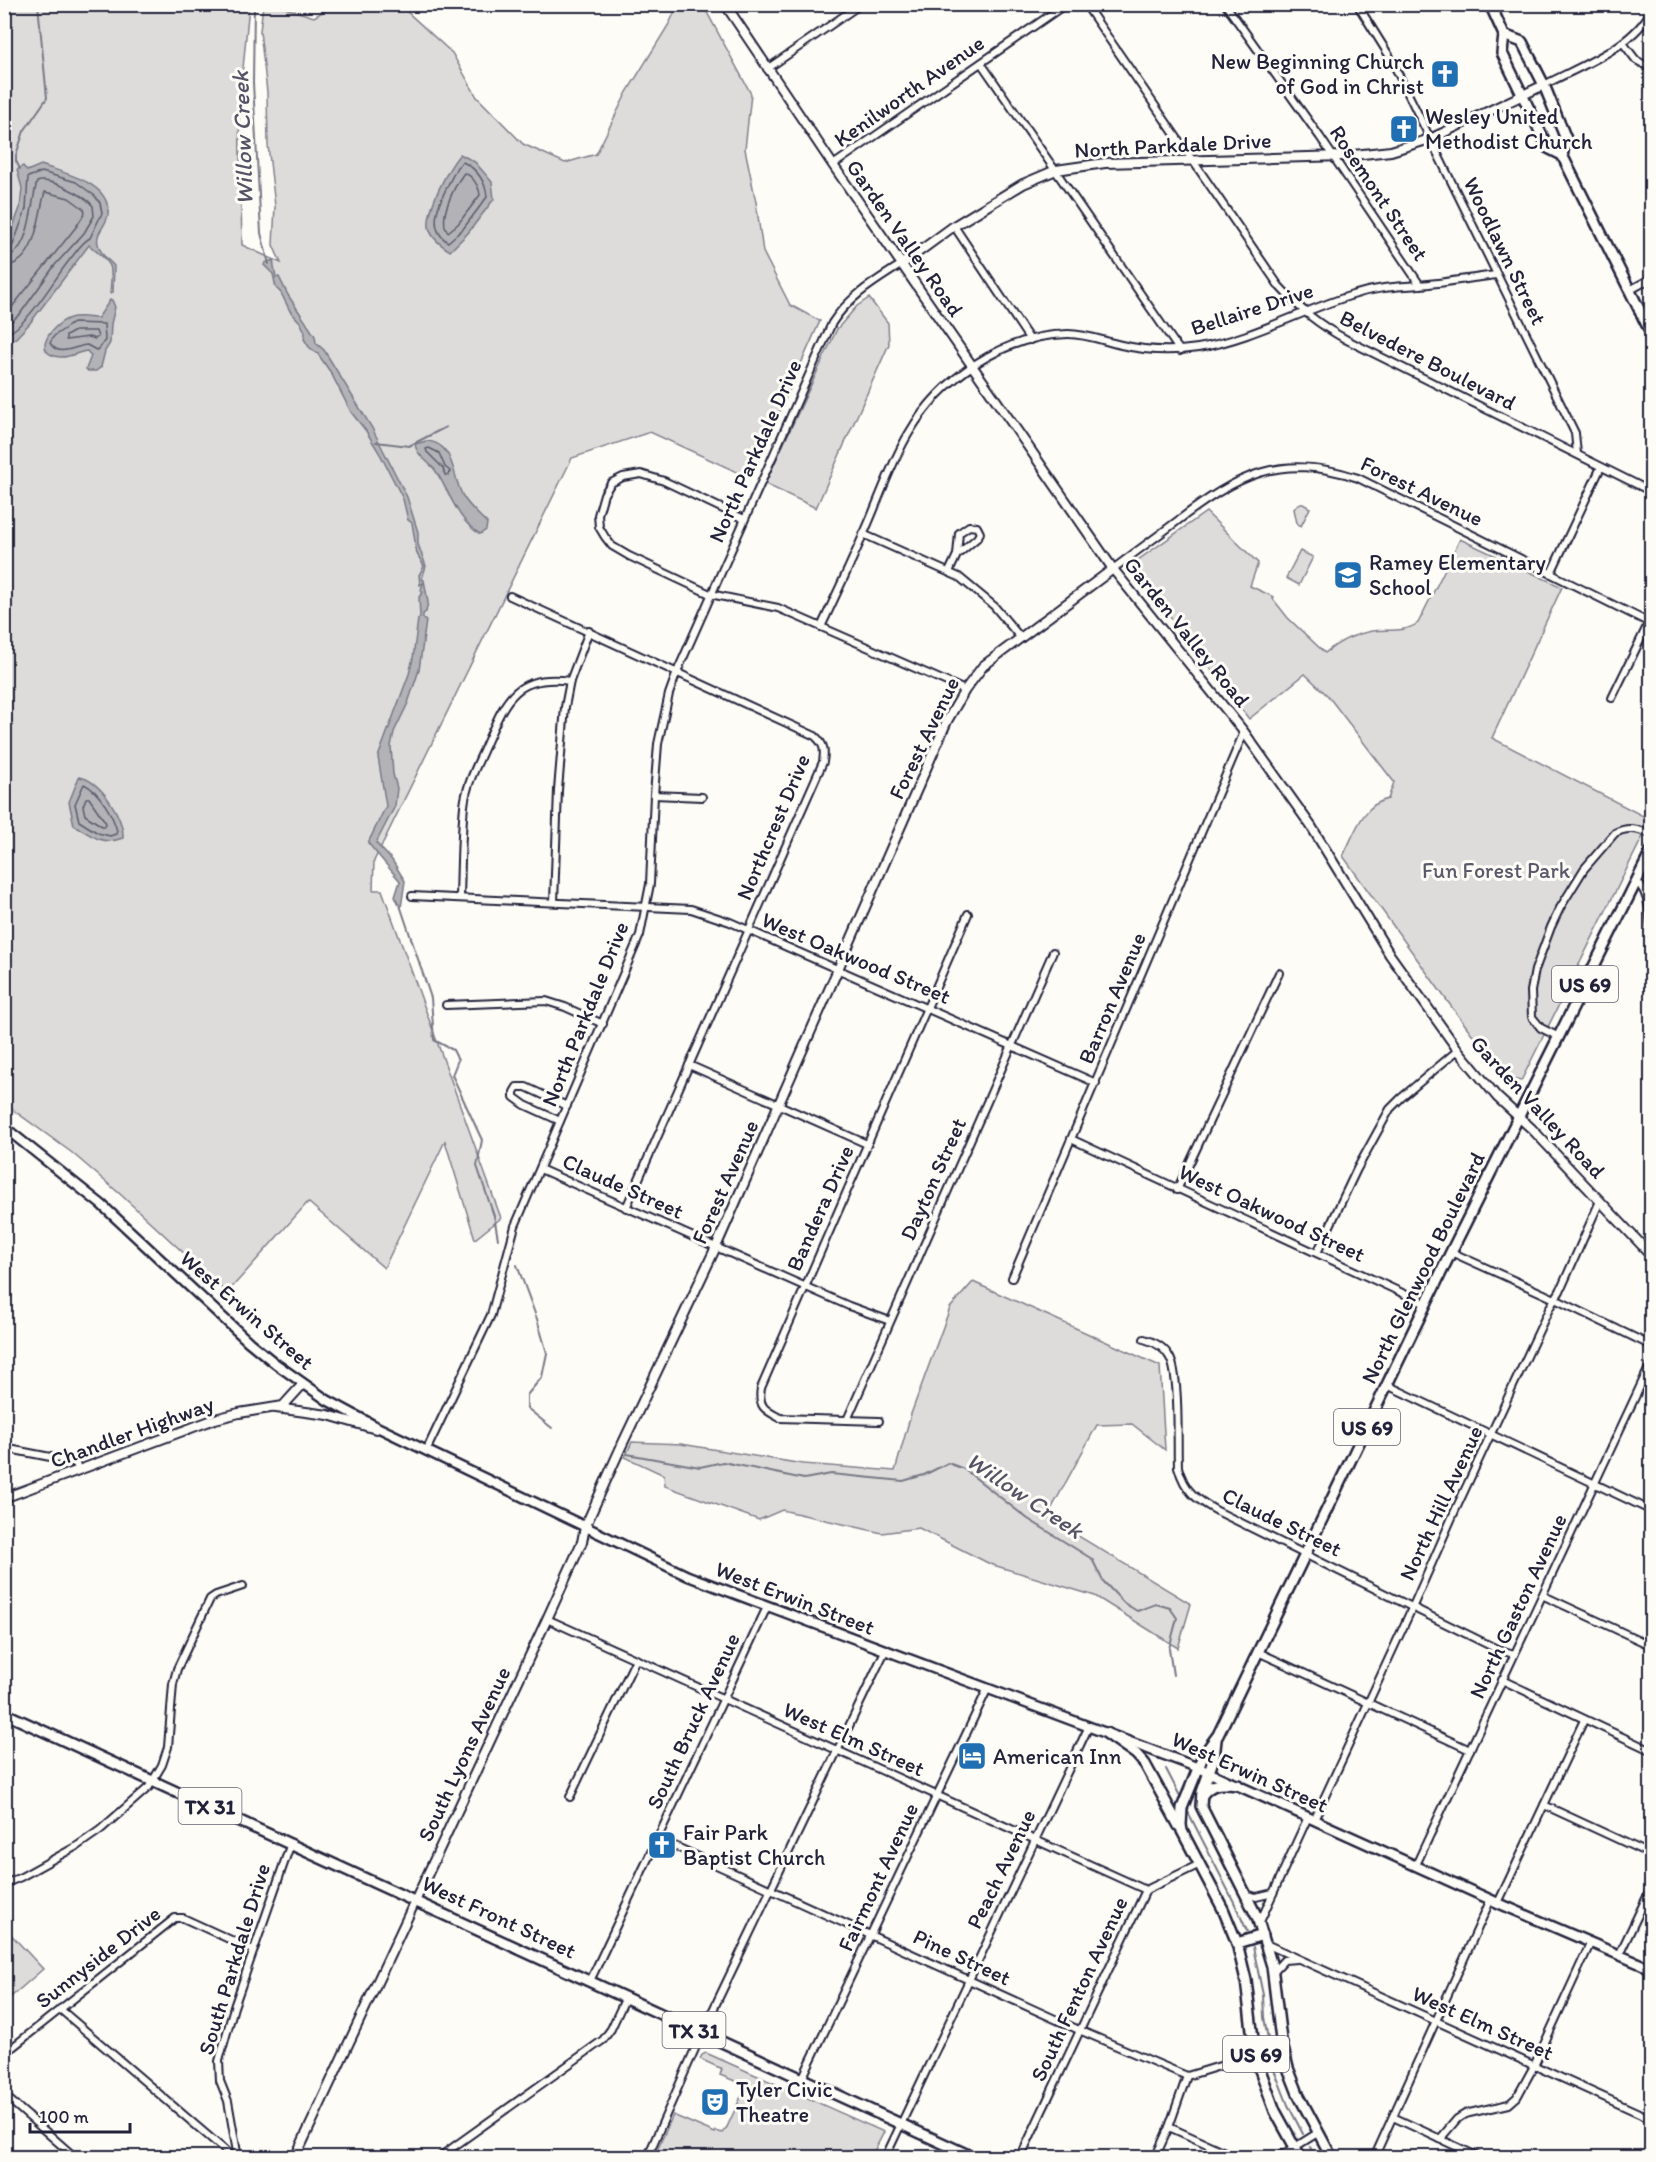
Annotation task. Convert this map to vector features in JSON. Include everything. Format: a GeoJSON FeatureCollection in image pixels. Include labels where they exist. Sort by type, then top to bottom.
{"type":"FeatureCollection","features":[{"type":"Feature","properties":{"kind":"main road"},"geometry":{"type":"LineString","coordinates":[[1490,4],[1504,34],[1502,53],[1548,148],[1562,155],[1652,335]]}},
{"type":"Feature","properties":{"kind":"main road"},"geometry":{"type":"LineString","coordinates":[[1504,34],[1522,42],[1544,85],[1566,139],[1562,155]]}},
{"type":"Feature","properties":{"kind":"main road","name":"North Glenwood Boulevard"},"geometry":{"type":"LineString","coordinates":[[1203,1770],[1204,1754],[1217,1738],[1426,1304],[1652,850]]}},
{"type":"Feature","properties":{"kind":"main road","name":"West Erwin Street"},"geometry":{"type":"LineString","coordinates":[[4,1127],[97,1200],[249,1342],[303,1384],[335,1405],[385,1431],[679,1572],[1203,1770],[1494,1901],[1652,1969]]}},
{"type":"Feature","properties":{"kind":"main road","name":"West Front Street"},"geometry":{"type":"LineString","coordinates":[[7,1715],[415,1899],[975,2157]]}},
{"type":"Feature","properties":{"kind":"main road"},"geometry":{"type":"LineString","coordinates":[[1106,1733],[1136,1754],[1145,1764],[1182,1832]]}},
{"type":"Feature","properties":{"kind":"main road","name":"US 69"},"geometry":{"type":"LineString","coordinates":[[1203,1770],[1202,1808],[1246,1894],[1265,1939],[1273,1972],[1281,2040],[1288,2068],[1299,2096],[1332,2157]]}},
{"type":"Feature","properties":{"kind":"main road","name":"US 69"},"geometry":{"type":"LineString","coordinates":[[1203,1770],[1182,1808],[1180,1820],[1182,1832],[1223,1909],[1237,1943],[1246,1980],[1256,2055],[1272,2103],[1301,2157]]}},
{"type":"Feature","properties":{"kind":"main road"},"geometry":{"type":"LineString","coordinates":[[1201,1797],[1207,1789],[1214,1785],[1224,1783],[1238,1785]]}},
{"type":"Feature","properties":{"kind":"main road"},"geometry":{"type":"LineString","coordinates":[[1237,1943],[1265,1939]]}},
{"type":"Feature","properties":{"kind":"street","name":"Garden Valley Road"},"geometry":{"type":"LineString","coordinates":[[725,4],[767,69],[1113,569],[1244,732],[1311,826],[1390,955],[1458,1050],[1491,1091],[1652,1256]]}},
{"type":"Feature","properties":{"kind":"street"},"geometry":{"type":"LineString","coordinates":[[767,69],[861,4]]}},
{"type":"Feature","properties":{"kind":"street","name":"Kenilworth Avenue"},"geometry":{"type":"LineString","coordinates":[[833,165],[1066,4]]}},
{"type":"Feature","properties":{"kind":"street","name":"Belvedere Boulevard"},"geometry":{"type":"LineString","coordinates":[[1085,4],[1279,286],[1303,312],[1347,340],[1652,492]]}},
{"type":"Feature","properties":{"kind":"street","name":"Rosemont Street"},"geometry":{"type":"LineString","coordinates":[[1225,4],[1320,137],[1420,285]]}},
{"type":"Feature","properties":{"kind":"street","name":"Woodlawn Street"},"geometry":{"type":"LineString","coordinates":[[1357,4],[1390,57],[1575,434],[1577,454]]}},
{"type":"Feature","properties":{"kind":"street","name":"North Parkdale Drive"},"geometry":{"type":"LineString","coordinates":[[426,1451],[491,1315],[515,1226],[640,935],[647,906],[653,856],[654,795],[660,735],[669,694],[710,594],[826,336],[839,312],[861,292],[954,226],[1023,184],[1056,170],[1105,162],[1331,156],[1391,151],[1430,139],[1544,85],[1623,43],[1641,27],[1652,9]]}},
{"type":"Feature","properties":{"kind":"street"},"geometry":{"type":"LineString","coordinates":[[1623,43],[1636,60],[1652,69]]}},
{"type":"Feature","properties":{"kind":"street"},"geometry":{"type":"LineString","coordinates":[[981,63],[1180,351]]}},
{"type":"Feature","properties":{"kind":"street"},"geometry":{"type":"LineString","coordinates":[[954,226],[1030,340]]}},
{"type":"Feature","properties":{"kind":"street","name":"Bellaire Drive"},"geometry":{"type":"LineString","coordinates":[[821,627],[908,433],[930,404],[972,366],[986,357],[1030,340],[1061,335],[1086,335],[1143,350],[1180,351],[1220,343],[1303,312],[1382,287],[1420,285],[1496,275]]}},
{"type":"Feature","properties":{"kind":"street"},"geometry":{"type":"LineString","coordinates":[[1630,290],[1652,278]]}},
{"type":"Feature","properties":{"kind":"street","name":"Forest Avenue"},"geometry":{"type":"LineString","coordinates":[[585,1527],[716,1247],[947,721],[964,690],[982,666],[1223,488],[1251,475],[1296,467],[1342,472],[1358,478],[1650,621]]}},
{"type":"Feature","properties":{"kind":"street"},"geometry":{"type":"LineString","coordinates":[[1551,573],[1601,467]]}},
{"type":"Feature","properties":{"kind":"street"},"geometry":{"type":"LineString","coordinates":[[744,519],[648,475],[622,477],[611,483],[599,508],[598,522],[602,533],[612,546],[710,594],[768,604],[964,690]]}},
{"type":"Feature","properties":{"kind":"street"},"geometry":{"type":"LineString","coordinates":[[949,572],[957,555],[959,534],[969,526],[977,527],[980,533],[977,538],[957,555]]}},
{"type":"Feature","properties":{"kind":"street"},"geometry":{"type":"LineString","coordinates":[[863,534],[949,572],[975,589],[988,600],[1020,637]]}},
{"type":"Feature","properties":{"kind":"street","name":"Northcrest Drive"},"geometry":{"type":"LineString","coordinates":[[510,596],[815,736],[822,742],[825,751],[823,762],[626,1208]]}},
{"type":"Feature","properties":{"kind":"street"},"geometry":{"type":"LineString","coordinates":[[1612,698],[1650,621]]}},
{"type":"Feature","properties":{"kind":"street"},"geometry":{"type":"LineString","coordinates":[[554,902],[564,707],[570,681],[589,631]]}},
{"type":"Feature","properties":{"kind":"street"},"geometry":{"type":"LineString","coordinates":[[460,897],[464,804],[471,779],[499,714],[508,699],[529,684],[551,679],[570,681]]}},
{"type":"Feature","properties":{"kind":"street","name":"Barron Avenue"},"geometry":{"type":"LineString","coordinates":[[1012,1278],[1244,732]]}},
{"type":"Feature","properties":{"kind":"street"},"geometry":{"type":"LineString","coordinates":[[654,795],[702,797]]}},
{"type":"Feature","properties":{"kind":"street"},"geometry":{"type":"LineString","coordinates":[[1559,1037],[1534,1022],[1531,1004],[1535,970],[1551,927],[1584,870],[1615,833],[1622,829],[1633,828],[1652,835]]}},
{"type":"Feature","properties":{"kind":"street"},"geometry":{"type":"LineString","coordinates":[[1636,881],[1642,886],[1648,901],[1652,964]]}},
{"type":"Feature","properties":{"kind":"street","name":"West Oakwood Street"},"geometry":{"type":"LineString","coordinates":[[412,896],[691,909],[730,922],[1096,1083]]}},
{"type":"Feature","properties":{"kind":"street","name":"Bandera Drive"},"geometry":{"type":"LineString","coordinates":[[879,1421],[780,1418],[769,1413],[759,1399],[765,1376],[968,914]]}},
{"type":"Feature","properties":{"kind":"street","name":"Dayton Street"},"geometry":{"type":"LineString","coordinates":[[847,1420],[1053,952]]}},
{"type":"Feature","properties":{"kind":"street"},"geometry":{"type":"LineString","coordinates":[[1177,1190],[1279,973]]}},
{"type":"Feature","properties":{"kind":"street"},"geometry":{"type":"LineString","coordinates":[[446,1005],[552,1002],[603,1024]]}},
{"type":"Feature","properties":{"kind":"street"},"geometry":{"type":"LineString","coordinates":[[1317,1253],[1357,1169],[1390,1109],[1458,1050]]}},
{"type":"Feature","properties":{"kind":"street"},"geometry":{"type":"LineString","coordinates":[[689,1065],[867,1144]]}},
{"type":"Feature","properties":{"kind":"street"},"geometry":{"type":"LineString","coordinates":[[560,1121],[519,1101],[514,1096],[515,1088],[526,1087],[567,1106]]}},
{"type":"Feature","properties":{"kind":"street","name":"West Oakwood Street"},"geometry":{"type":"LineString","coordinates":[[1071,1139],[1426,1304]]}},
{"type":"Feature","properties":{"kind":"street","name":"Claude Street"},"geometry":{"type":"LineString","coordinates":[[540,1169],[849,1306],[890,1321]]}},
{"type":"Feature","properties":{"kind":"street","name":"North Hill Avenue"},"geometry":{"type":"LineString","coordinates":[[1260,1924],[1369,1702],[1458,1503],[1492,1435],[1600,1201]]}},
{"type":"Feature","properties":{"kind":"street"},"geometry":{"type":"LineString","coordinates":[[1452,1252],[1652,1346]]}},
{"type":"Feature","properties":{"kind":"street","name":"Claude Street"},"geometry":{"type":"LineString","coordinates":[[1144,1339],[1163,1349],[1173,1366],[1178,1467],[1182,1481],[1196,1498],[1217,1511],[1497,1649],[1515,1654]]}},
{"type":"Feature","properties":{"kind":"street","name":"North Gaston Avenue"},"geometry":{"type":"LineString","coordinates":[[1416,1865],[1652,1362]]}},
{"type":"Feature","properties":{"kind":"street"},"geometry":{"type":"LineString","coordinates":[[275,1408],[288,1403],[303,1384]]}},
{"type":"Feature","properties":{"kind":"street"},"geometry":{"type":"LineString","coordinates":[[1387,1385],[1652,1511]]}},
{"type":"Feature","properties":{"kind":"street","name":"Chandler Highway"},"geometry":{"type":"LineString","coordinates":[[4,1498],[215,1419],[247,1411],[275,1408],[328,1415],[385,1431]]}},
{"type":"Feature","properties":{"kind":"street"},"geometry":{"type":"LineString","coordinates":[[4,1448],[71,1461],[79,1470]]}},
{"type":"Feature","properties":{"kind":"street","name":"South Lyons Avenue"},"geometry":{"type":"LineString","coordinates":[[295,2157],[547,1620],[582,1542],[585,1527]]}},
{"type":"Feature","properties":{"kind":"street"},"geometry":{"type":"LineString","coordinates":[[4,1884],[53,1860],[94,1834],[144,1794],[154,1781],[168,1746],[174,1684],[183,1653],[210,1599],[243,1586]]}},
{"type":"Feature","properties":{"kind":"street"},"geometry":{"type":"LineString","coordinates":[[1544,1596],[1652,1646]]}},
{"type":"Feature","properties":{"kind":"street","name":"South Bruck Avenue"},"geometry":{"type":"LineString","coordinates":[[590,1981],[767,1607]]}},
{"type":"Feature","properties":{"kind":"street","name":"West Elm Street"},"geometry":{"type":"LineString","coordinates":[[547,1620],[1146,1890]]}},
{"type":"Feature","properties":{"kind":"street"},"geometry":{"type":"LineString","coordinates":[[647,2157],[702,2033],[885,1651]]}},
{"type":"Feature","properties":{"kind":"street"},"geometry":{"type":"LineString","coordinates":[[1258,1652],[1470,1750]]}},
{"type":"Feature","properties":{"kind":"street"},"geometry":{"type":"LineString","coordinates":[[570,1797],[636,1659]]}},
{"type":"Feature","properties":{"kind":"street"},"geometry":{"type":"LineString","coordinates":[[1502,1680],[1652,1751]]}},
{"type":"Feature","properties":{"kind":"street","name":"Fairmont Avenue"},"geometry":{"type":"LineString","coordinates":[[802,2079],[987,1690]]}},
{"type":"Feature","properties":{"kind":"street"},"geometry":{"type":"LineString","coordinates":[[4,1727],[7,1715]]}},
{"type":"Feature","properties":{"kind":"street"},"geometry":{"type":"LineString","coordinates":[[1374,2157],[1494,1901],[1544,1805],[1584,1720]]}},
{"type":"Feature","properties":{"kind":"street","name":"Peach Avenue"},"geometry":{"type":"LineString","coordinates":[[885,2157],[1089,1726]]}},
{"type":"Feature","properties":{"kind":"street"},"geometry":{"type":"LineString","coordinates":[[1544,1805],[1652,1855]]}},
{"type":"Feature","properties":{"kind":"street","name":"Pine Street"},"geometry":{"type":"LineString","coordinates":[[657,1838],[1079,2030],[1187,2076]]}},
{"type":"Feature","properties":{"kind":"street","name":"South Parkdale Drive"},"geometry":{"type":"LineString","coordinates":[[236,2157],[228,2101],[220,2081],[219,2061],[224,2037],[291,1843]]}},
{"type":"Feature","properties":{"kind":"street","name":"South Fenton Avenue"},"geometry":{"type":"LineString","coordinates":[[1020,2157],[1146,1890],[1200,1864]]}},
{"type":"Feature","properties":{"kind":"street"},"geometry":{"type":"LineString","coordinates":[[1619,1955],[1652,1886]]}},
{"type":"Feature","properties":{"kind":"street"},"geometry":{"type":"LineString","coordinates":[[1246,1894],[1256,1897],[1274,1892]]}},
{"type":"Feature","properties":{"kind":"street","name":"Sunnyside Drive"},"geometry":{"type":"LineString","coordinates":[[4,2054],[175,1918],[183,1918],[253,1950]]}},
{"type":"Feature","properties":{"kind":"street","name":"West Elm Street"},"geometry":{"type":"LineString","coordinates":[[1265,1939],[1299,1959],[1652,2119]]}},
{"type":"Feature","properties":{"kind":"street"},"geometry":{"type":"LineString","coordinates":[[1440,2139],[1457,2119],[1465,2114],[1495,2108],[1514,2101],[1534,2066],[1591,1942]]}},
{"type":"Feature","properties":{"kind":"street"},"geometry":{"type":"LineString","coordinates":[[1273,1972],[1284,1960],[1299,1959]]}},
{"type":"Feature","properties":{"kind":"street"},"geometry":{"type":"LineString","coordinates":[[438,2157],[603,2040],[611,2029],[626,1997]]}},
{"type":"Feature","properties":{"kind":"street"},"geometry":{"type":"LineString","coordinates":[[60,2009],[236,2157]]}},
{"type":"Feature","properties":{"kind":"street"},"geometry":{"type":"LineString","coordinates":[[1155,2157],[1169,2127],[1187,2076],[1256,2055]]}},
{"type":"Feature","properties":{"kind":"street"},"geometry":{"type":"LineString","coordinates":[[4,2095],[76,2157]]}},
{"type":"Feature","properties":{"kind":"street"},"geometry":{"type":"LineString","coordinates":[[1393,2117],[1481,2157]]}},
{"type":"Feature","properties":{"kind":"street"},"geometry":{"type":"LineString","coordinates":[[1169,2127],[1239,2157]]}},
{"type":"Feature","properties":{"kind":"street"},"geometry":{"type":"LineString","coordinates":[[1272,2157],[1295,2148],[1318,2132]]}},
{"type":"Feature","properties":{"kind":"green space"},"geometry":{"type":"Polygon","coordinates":[[[5,5],[249,5],[239,111],[242,245],[281,263],[273,245],[275,206],[260,31],[263,5],[279,5],[314,17],[329,8],[327,5],[394,5],[405,10],[452,53],[477,97],[523,144],[565,163],[596,154],[627,92],[669,24],[678,5],[703,5],[751,94],[745,149],[763,252],[790,305],[820,321],[750,478],[650,432],[572,458],[374,861],[373,890],[382,890],[501,1218],[475,1239],[445,1141],[384,1268],[308,1202],[227,1293],[71,1152],[5,1104],[5,5]]]}},
{"type":"Feature","properties":{"kind":"green space"},"geometry":{"type":"Polygon","coordinates":[[[869,298],[888,323],[889,344],[816,508],[765,484],[837,329],[857,306],[869,298]]]}},
{"type":"Feature","properties":{"kind":"green space"},"geometry":{"type":"Polygon","coordinates":[[[1298,504],[1310,508],[1301,526],[1297,523],[1294,509],[1298,504]]]}},
{"type":"Feature","properties":{"kind":"green space","name":"Fun Forest Park"},"geometry":{"type":"Polygon","coordinates":[[[1206,512],[1258,563],[1250,586],[1274,597],[1273,599],[1288,618],[1325,653],[1359,634],[1402,629],[1418,623],[1460,539],[1562,587],[1492,738],[1651,820],[1521,1081],[1505,1078],[1343,856],[1365,814],[1379,802],[1388,799],[1394,782],[1328,696],[1305,674],[1249,719],[1131,565],[1206,512]]]}},
{"type":"Feature","properties":{"kind":"green space"},"geometry":{"type":"Polygon","coordinates":[[[1300,551],[1313,557],[1299,585],[1286,578],[1300,551]]]}},
{"type":"Feature","properties":{"kind":"green space"},"geometry":{"type":"Polygon","coordinates":[[[973,1282],[1160,1366],[1165,1450],[1132,1424],[1097,1425],[1047,1517],[1191,1604],[1178,1648],[1095,1596],[990,1564],[919,1528],[882,1533],[782,1510],[759,1520],[665,1486],[664,1475],[625,1457],[632,1442],[681,1444],[803,1464],[895,1471],[911,1414],[950,1308],[973,1282]]]}},
{"type":"Feature","properties":{"kind":"green space"},"geometry":{"type":"Polygon","coordinates":[[[5,1928],[43,1969],[4,2002],[5,1928]]]}},
{"type":"Feature","properties":{"kind":"green space"},"geometry":{"type":"Polygon","coordinates":[[[706,2053],[884,2132],[871,2157],[654,2157],[673,2115],[715,2133],[716,2131],[722,2133],[727,2127],[745,2088],[740,2086],[740,2083],[720,2075],[722,2069],[700,2059],[706,2053]]]}},
{"type":"Feature","properties":{"kind":"water"},"geometry":{"type":"Polygon","coordinates":[[[460,154],[475,162],[492,182],[494,199],[468,233],[450,251],[432,235],[429,219],[439,189],[460,154]]]}},
{"type":"Feature","properties":{"kind":"water"},"geometry":{"type":"Polygon","coordinates":[[[41,165],[84,180],[102,194],[107,203],[108,214],[98,236],[98,244],[102,254],[114,266],[113,292],[110,293],[110,265],[89,245],[30,323],[16,338],[5,344],[5,249],[20,208],[22,188],[17,170],[23,166],[27,171],[41,165]]]}},
{"type":"Feature","properties":{"kind":"water"},"geometry":{"type":"Polygon","coordinates":[[[273,260],[276,278],[279,277],[315,336],[316,343],[324,350],[372,428],[407,497],[418,532],[418,544],[426,566],[422,579],[428,602],[426,612],[423,614],[426,621],[419,670],[408,703],[394,732],[391,746],[393,774],[397,788],[395,806],[376,843],[392,860],[405,881],[401,908],[395,897],[400,881],[368,843],[386,806],[378,757],[413,658],[420,617],[419,597],[423,592],[421,590],[423,583],[420,585],[419,575],[424,566],[417,554],[412,523],[408,520],[403,499],[380,454],[351,412],[331,373],[318,354],[309,347],[304,339],[305,332],[300,322],[290,311],[276,288],[273,274],[264,265],[273,260]]]}},
{"type":"Feature","properties":{"kind":"water"},"geometry":{"type":"Polygon","coordinates":[[[110,300],[115,307],[110,343],[105,351],[101,367],[96,371],[86,369],[91,356],[87,351],[60,357],[51,355],[46,350],[47,338],[63,321],[73,317],[98,318],[110,300]]]}},
{"type":"Feature","properties":{"kind":"water"},"geometry":{"type":"Polygon","coordinates":[[[426,441],[436,443],[448,455],[464,498],[487,523],[486,530],[480,534],[459,513],[435,470],[416,448],[415,444],[426,441]]]}},
{"type":"Feature","properties":{"kind":"water"},"geometry":{"type":"Polygon","coordinates":[[[79,777],[95,785],[110,801],[120,821],[123,838],[103,840],[91,836],[74,825],[69,802],[79,777]]]}},
{"type":"Feature","properties":{"kind":"waterway"},"geometry":{"type":"LineString","coordinates":[[20,169],[16,155],[24,131],[47,98],[38,4]]}},
{"type":"Feature","properties":{"kind":"waterway","name":"Willow Creek"},"geometry":{"type":"LineString","coordinates":[[254,4],[253,83],[261,233],[269,264]]}},
{"type":"Feature","properties":{"kind":"waterway","name":"Willow Creek"},"geometry":{"type":"LineString","coordinates":[[376,442],[409,446],[446,427]]}},
{"type":"Feature","properties":{"kind":"waterway","name":"Willow Creek"},"geometry":{"type":"LineString","coordinates":[[401,908],[431,998],[434,1040],[453,1050],[458,1060],[452,1075],[482,1140],[477,1166],[494,1216],[498,1239]]}},
{"type":"Feature","properties":{"kind":"waterway","name":"Willow Creek"},"geometry":{"type":"LineString","coordinates":[[517,1265],[547,1353],[542,1377],[527,1395],[527,1408],[552,1428]]}},
{"type":"Feature","properties":{"kind":"waterway","name":"Willow Creek"},"geometry":{"type":"LineString","coordinates":[[627,1454],[700,1467],[723,1462],[804,1479],[831,1474],[903,1481],[924,1475],[948,1463],[964,1469],[1028,1519],[1092,1559],[1103,1581],[1124,1603],[1137,1611],[1156,1604],[1170,1608],[1177,1618],[1169,1649],[1173,1675]]}},
{"type":"Feature","properties":{"kind":"waterway","name":"Willow Creek"},"geometry":{"type":"LineString","coordinates":[[1166,1769],[1181,1798]]}},
{"type":"Feature","properties":{"kind":"waterway","name":"Willow Creek"},"geometry":{"type":"LineString","coordinates":[[1187,1810],[1247,1931]]}},
{"type":"Feature","properties":{"kind":"waterway","name":"Willow Creek"},"geometry":{"type":"LineString","coordinates":[[1253,1947],[1263,1995],[1264,2017],[1273,2067],[1288,2105],[1303,2134]]}},
{"type":"Feature","properties":{"kind":"waterway","name":"Willow Creek"},"geometry":{"type":"LineString","coordinates":[[1310,2147],[1316,2158]]}},
{"type":"Feature","properties":{"kind":"place","name":"New Beginning Church of God in Christ"},"geometry":{"type":"Point","coordinates":[1445,74]}},
{"type":"Feature","properties":{"kind":"place","name":"Wesley United Methodist Church"},"geometry":{"type":"Point","coordinates":[1404,129]}},
{"type":"Feature","properties":{"kind":"place","name":"Ramey Elementary School"},"geometry":{"type":"Point","coordinates":[1348,575]}},
{"type":"Feature","properties":{"kind":"place","name":"American Inn"},"geometry":{"type":"Point","coordinates":[972,1756]}},
{"type":"Feature","properties":{"kind":"place","name":"Fair Park Baptist Church"},"geometry":{"type":"Point","coordinates":[662,1845]}},
{"type":"Feature","properties":{"kind":"place","name":"Tyler Civic Theatre"},"geometry":{"type":"Point","coordinates":[715,2102]}}]}
